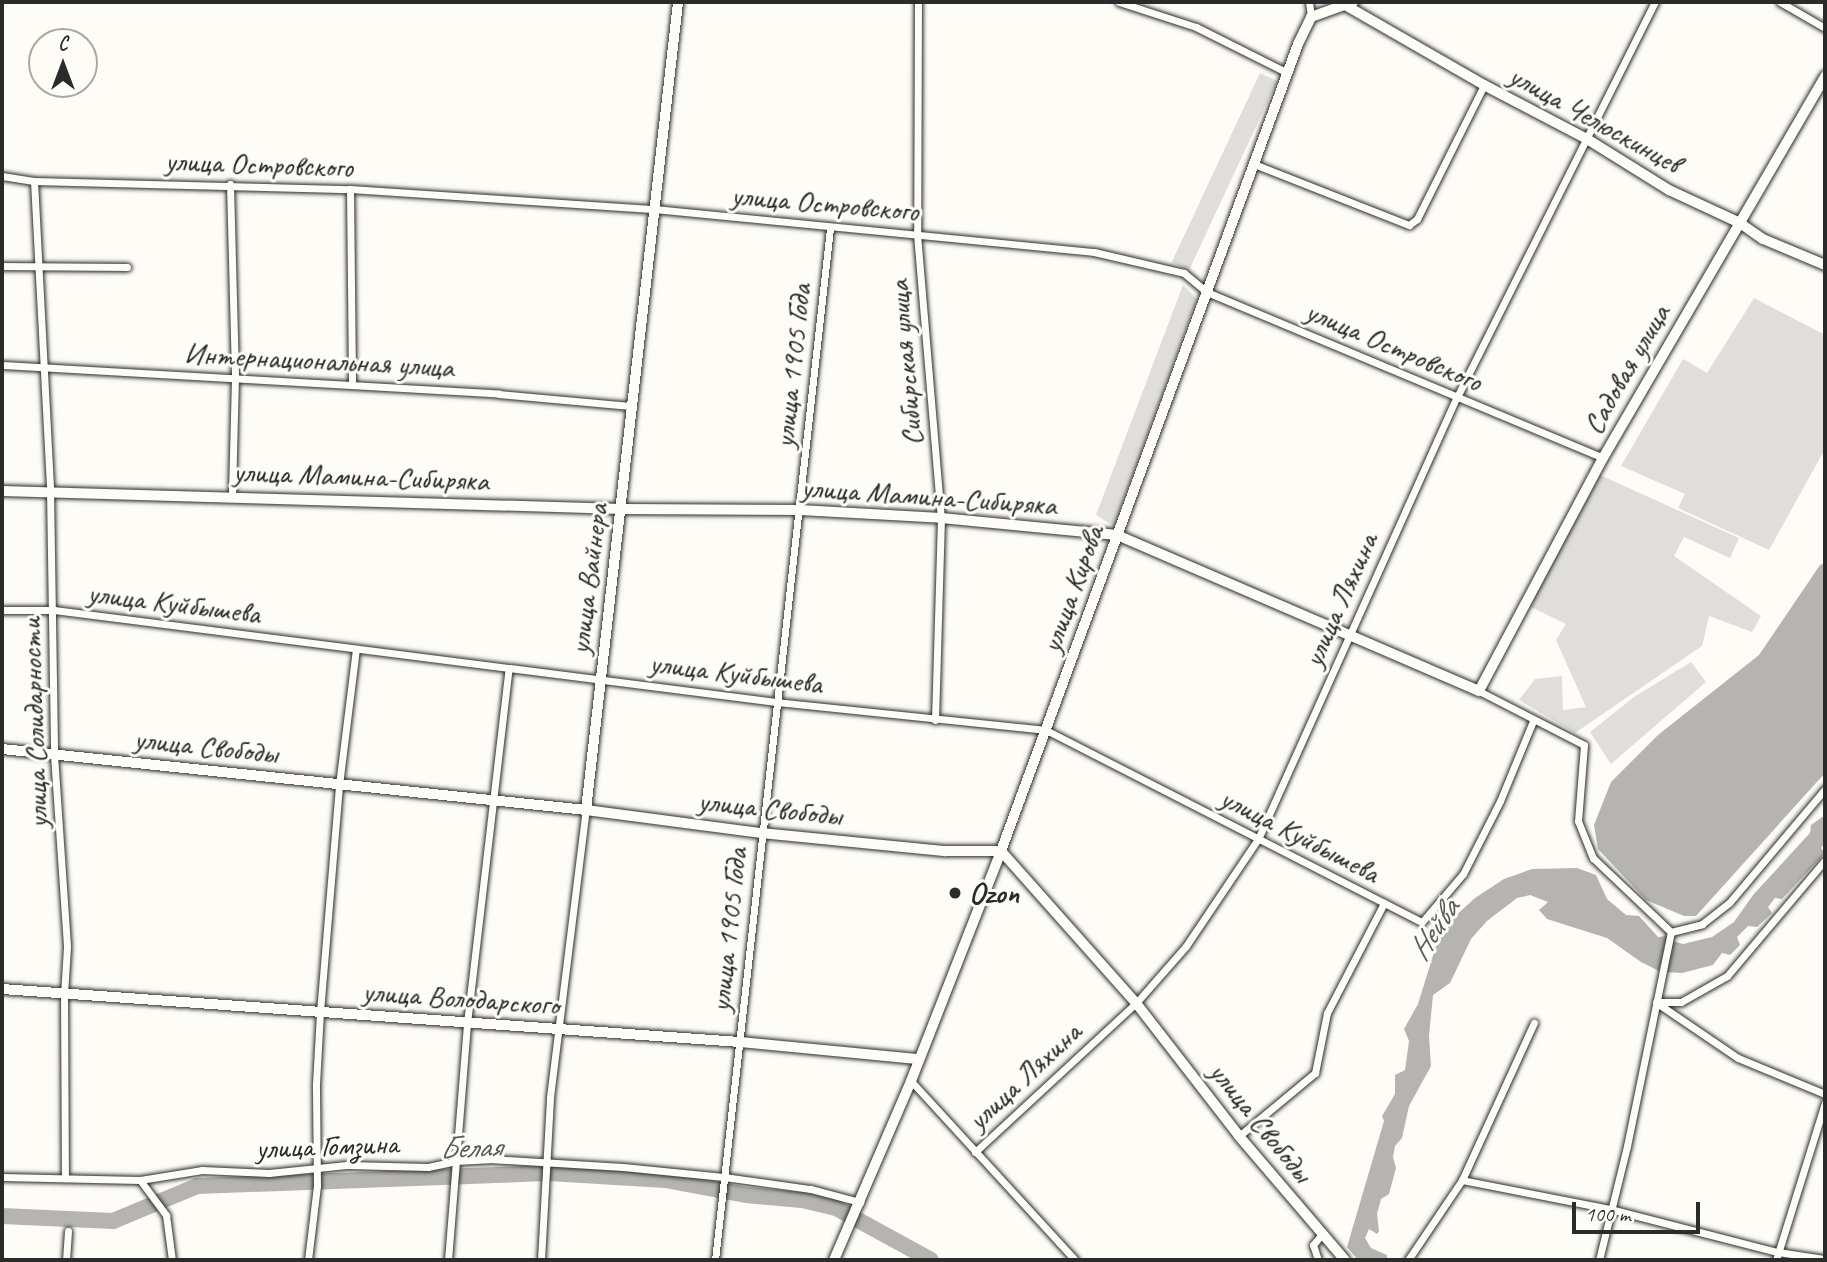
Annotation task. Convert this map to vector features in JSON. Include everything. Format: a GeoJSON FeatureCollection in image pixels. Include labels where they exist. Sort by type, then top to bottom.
{"type":"FeatureCollection","features":[{"type":"Feature","properties":{"kind":"main road","name":"улица Вайнера"},"geometry":{"type":"LineString","coordinates":[[586,810],[678,2]]}},
{"type":"Feature","properties":{"kind":"main road"},"geometry":{"type":"LineString","coordinates":[[1311,17],[1349,3]]}},
{"type":"Feature","properties":{"kind":"main road","name":"улица Челюскинцев"},"geometry":{"type":"LineString","coordinates":[[1349,3],[1484,85],[1587,139],[1670,190],[1740,223],[1763,239],[1825,265]]}},
{"type":"Feature","properties":{"kind":"main road","name":"улица Кирова"},"geometry":{"type":"LineString","coordinates":[[835,1255],[911,1081],[917,1059],[1001,851],[1254,164],[1311,17]]}},
{"type":"Feature","properties":{"kind":"main road","name":"Садовая улица"},"geometry":{"type":"LineString","coordinates":[[1479,691],[1603,458],[1825,76]]}},
{"type":"Feature","properties":{"kind":"main road","name":"улица Мамина-Сибиряка"},"geometry":{"type":"LineString","coordinates":[[2,491],[50,490],[622,509],[800,510],[941,518],[1117,535],[1479,691]]}},
{"type":"Feature","properties":{"kind":"main road","name":"улица Свободы"},"geometry":{"type":"LineString","coordinates":[[2,749],[586,810],[761,833],[946,851],[1001,851],[1136,1003],[1239,1136],[1345,1260]]}},
{"type":"Feature","properties":{"kind":"main road","name":"улица Володарского"},"geometry":{"type":"LineString","coordinates":[[2,989],[740,1042],[917,1059]]}},
{"type":"Feature","properties":{"kind":"street","name":"Сибирская улица"},"geometry":{"type":"LineString","coordinates":[[918,2],[917,234],[941,518],[935,720]]}},
{"type":"Feature","properties":{"kind":"street"},"geometry":{"type":"LineString","coordinates":[[1119,2],[1196,27],[1288,73]]}},
{"type":"Feature","properties":{"kind":"street","name":"улица Кирова"},"geometry":{"type":"LineString","coordinates":[[1309,2],[1311,17]]}},
{"type":"Feature","properties":{"kind":"street","name":"улица Ляхина"},"geometry":{"type":"LineString","coordinates":[[975,1152],[1136,1003],[1186,946],[1258,839],[1457,397],[1655,2]]}},
{"type":"Feature","properties":{"kind":"street"},"geometry":{"type":"LineString","coordinates":[[1780,2],[1825,28]]}},
{"type":"Feature","properties":{"kind":"street"},"geometry":{"type":"LineString","coordinates":[[1254,164],[1409,225],[1417,219],[1484,85]]}},
{"type":"Feature","properties":{"kind":"street","name":"улица Островского"},"geometry":{"type":"LineString","coordinates":[[2,176],[34,181],[350,189],[655,209],[1094,252],[1184,273],[1207,292],[1603,458]]}},
{"type":"Feature","properties":{"kind":"street","name":"улица Солидарности"},"geometry":{"type":"LineString","coordinates":[[34,181],[50,490],[54,610],[54,755],[67,947],[64,995],[65,1178]]}},
{"type":"Feature","properties":{"kind":"street"},"geometry":{"type":"LineString","coordinates":[[230,184],[235,378],[232,496]]}},
{"type":"Feature","properties":{"kind":"street"},"geometry":{"type":"LineString","coordinates":[[350,189],[352,385]]}},
{"type":"Feature","properties":{"kind":"street","name":"улица 1905 Года"},"geometry":{"type":"LineString","coordinates":[[715,1260],[830,228]]}},
{"type":"Feature","properties":{"kind":"street"},"geometry":{"type":"LineString","coordinates":[[2,266],[127,267]]}},
{"type":"Feature","properties":{"kind":"street","name":"Интернациональная улица"},"geometry":{"type":"LineString","coordinates":[[2,365],[499,394],[632,407]]}},
{"type":"Feature","properties":{"kind":"street","name":"улица Куйбышева"},"geometry":{"type":"LineString","coordinates":[[2,610],[54,610],[776,702],[1046,730],[1422,922],[1462,874],[1500,801],[1533,720]]}},
{"type":"Feature","properties":{"kind":"street"},"geometry":{"type":"LineString","coordinates":[[309,1260],[317,1186],[316,1084],[320,1013],[339,785],[356,649]]}},
{"type":"Feature","properties":{"kind":"street"},"geometry":{"type":"LineString","coordinates":[[448,1260],[467,1023],[509,668]]}},
{"type":"Feature","properties":{"kind":"street","name":"улица Мамина-Сибиряка"},"geometry":{"type":"LineString","coordinates":[[1479,691],[1584,745],[1578,821],[1593,858],[1671,932]]}},
{"type":"Feature","properties":{"kind":"street"},"geometry":{"type":"LineString","coordinates":[[1599,1260],[1609,1209],[1627,1146],[1671,932],[1702,925],[1729,903],[1825,789]]}},
{"type":"Feature","properties":{"kind":"street","name":"улица Вайнера"},"geometry":{"type":"LineString","coordinates":[[541,1260],[550,1097],[586,810]]}},
{"type":"Feature","properties":{"kind":"street"},"geometry":{"type":"LineString","coordinates":[[1656,1002],[1681,1002],[1727,976],[1825,860]]}},
{"type":"Feature","properties":{"kind":"street"},"geometry":{"type":"LineString","coordinates":[[1239,1136],[1315,1073],[1327,1013],[1384,903]]}},
{"type":"Feature","properties":{"kind":"street"},"geometry":{"type":"LineString","coordinates":[[1656,1002],[1738,1058],[1825,1094]]}},
{"type":"Feature","properties":{"kind":"street"},"geometry":{"type":"LineString","coordinates":[[1408,1260],[1462,1180],[1534,1023]]}},
{"type":"Feature","properties":{"kind":"street"},"geometry":{"type":"LineString","coordinates":[[911,1081],[1075,1260]]}},
{"type":"Feature","properties":{"kind":"street"},"geometry":{"type":"LineString","coordinates":[[1777,1256],[1825,1103]]}},
{"type":"Feature","properties":{"kind":"street","name":"улица Гомзина"},"geometry":{"type":"LineString","coordinates":[[2,1177],[140,1180],[202,1170],[269,1173],[348,1165],[429,1167],[456,1161],[547,1161],[724,1177],[811,1189],[860,1202]]}},
{"type":"Feature","properties":{"kind":"street"},"geometry":{"type":"LineString","coordinates":[[140,1180],[166,1215],[172,1260]]}},
{"type":"Feature","properties":{"kind":"street"},"geometry":{"type":"LineString","coordinates":[[1462,1180],[1609,1209],[1777,1256],[1825,1259]]}},
{"type":"Feature","properties":{"kind":"street"},"geometry":{"type":"LineString","coordinates":[[66,1260],[68,1231]]}},
{"type":"Feature","properties":{"kind":"street"},"geometry":{"type":"LineString","coordinates":[[1318,1260],[1313,1245],[1325,1239]]}},
{"type":"Feature","properties":{"kind":"shaded area"},"geometry":{"type":"Polygon","coordinates":[[[1260,73],[1277,81],[1189,270],[1172,262],[1260,73]]]}},
{"type":"Feature","properties":{"kind":"shaded area"},"geometry":{"type":"Polygon","coordinates":[[[1183,285],[1197,299],[1114,526],[1096,515],[1183,285]]]}},
{"type":"Feature","properties":{"kind":"shaded area"},"geometry":{"type":"Polygon","coordinates":[[[1754,298],[1825,335],[1825,449],[1769,550],[1678,508],[1685,494],[1621,466],[1683,359],[1707,373],[1754,298]]]}},
{"type":"Feature","properties":{"kind":"shaded area"},"geometry":{"type":"Polygon","coordinates":[[[1600,475],[1739,538],[1730,558],[1684,537],[1674,556],[1761,616],[1752,632],[1709,616],[1702,646],[1575,733],[1519,700],[1535,679],[1562,676],[1563,710],[1586,707],[1556,640],[1566,624],[1529,606],[1600,475]]]}},
{"type":"Feature","properties":{"kind":"shaded area"},"geometry":{"type":"Polygon","coordinates":[[[1825,563],[1825,773],[1696,916],[1684,916],[1646,900],[1598,849],[1594,825],[1611,782],[1658,735],[1759,655],[1820,565],[1825,563]]]}},
{"type":"Feature","properties":{"kind":"shaded area"},"geometry":{"type":"Polygon","coordinates":[[[1691,662],[1706,682],[1611,764],[1590,732],[1634,697],[1691,662]]]}},
{"type":"Feature","properties":{"kind":"shaded area"},"geometry":{"type":"Polygon","coordinates":[[[1825,815],[1825,843],[1821,848],[1825,853],[1782,899],[1775,898],[1768,907],[1772,913],[1757,927],[1748,926],[1737,937],[1740,945],[1730,955],[1722,953],[1713,965],[1682,973],[1665,972],[1673,941],[1683,944],[1712,937],[1734,922],[1753,895],[1810,833],[1811,825],[1825,815]]]}},
{"type":"Feature","properties":{"kind":"shaded area"},"geometry":{"type":"Polygon","coordinates":[[[1577,868],[1596,875],[1607,899],[1626,915],[1639,916],[1658,937],[1667,936],[1659,971],[1607,938],[1547,919],[1539,910],[1548,902],[1530,895],[1517,898],[1487,921],[1471,939],[1450,983],[1433,995],[1429,1036],[1431,1066],[1409,1106],[1402,1138],[1395,1146],[1393,1157],[1396,1168],[1389,1194],[1381,1199],[1377,1214],[1379,1231],[1377,1234],[1369,1229],[1365,1238],[1371,1248],[1387,1255],[1387,1260],[1358,1260],[1347,1247],[1384,1121],[1382,1116],[1395,1094],[1395,1075],[1405,1070],[1409,1041],[1404,1029],[1418,1004],[1439,936],[1453,918],[1475,898],[1504,879],[1532,869],[1577,868]]]}},
{"type":"Feature","properties":{"kind":"waterway","name":"Белая"},"geometry":{"type":"LineString","coordinates":[[2,1216],[113,1221],[197,1186],[549,1173],[665,1180],[746,1195],[802,1200],[836,1208],[931,1260]]}},
{"type":"Feature","properties":{"kind":"place","name":"Ozon"},"geometry":{"type":"Point","coordinates":[955,893]}},
{"type":"Feature","properties":{"kind":"water label","name":"Нейва"},"geometry":{"type":"Point","coordinates":[1434,930]}}]}
